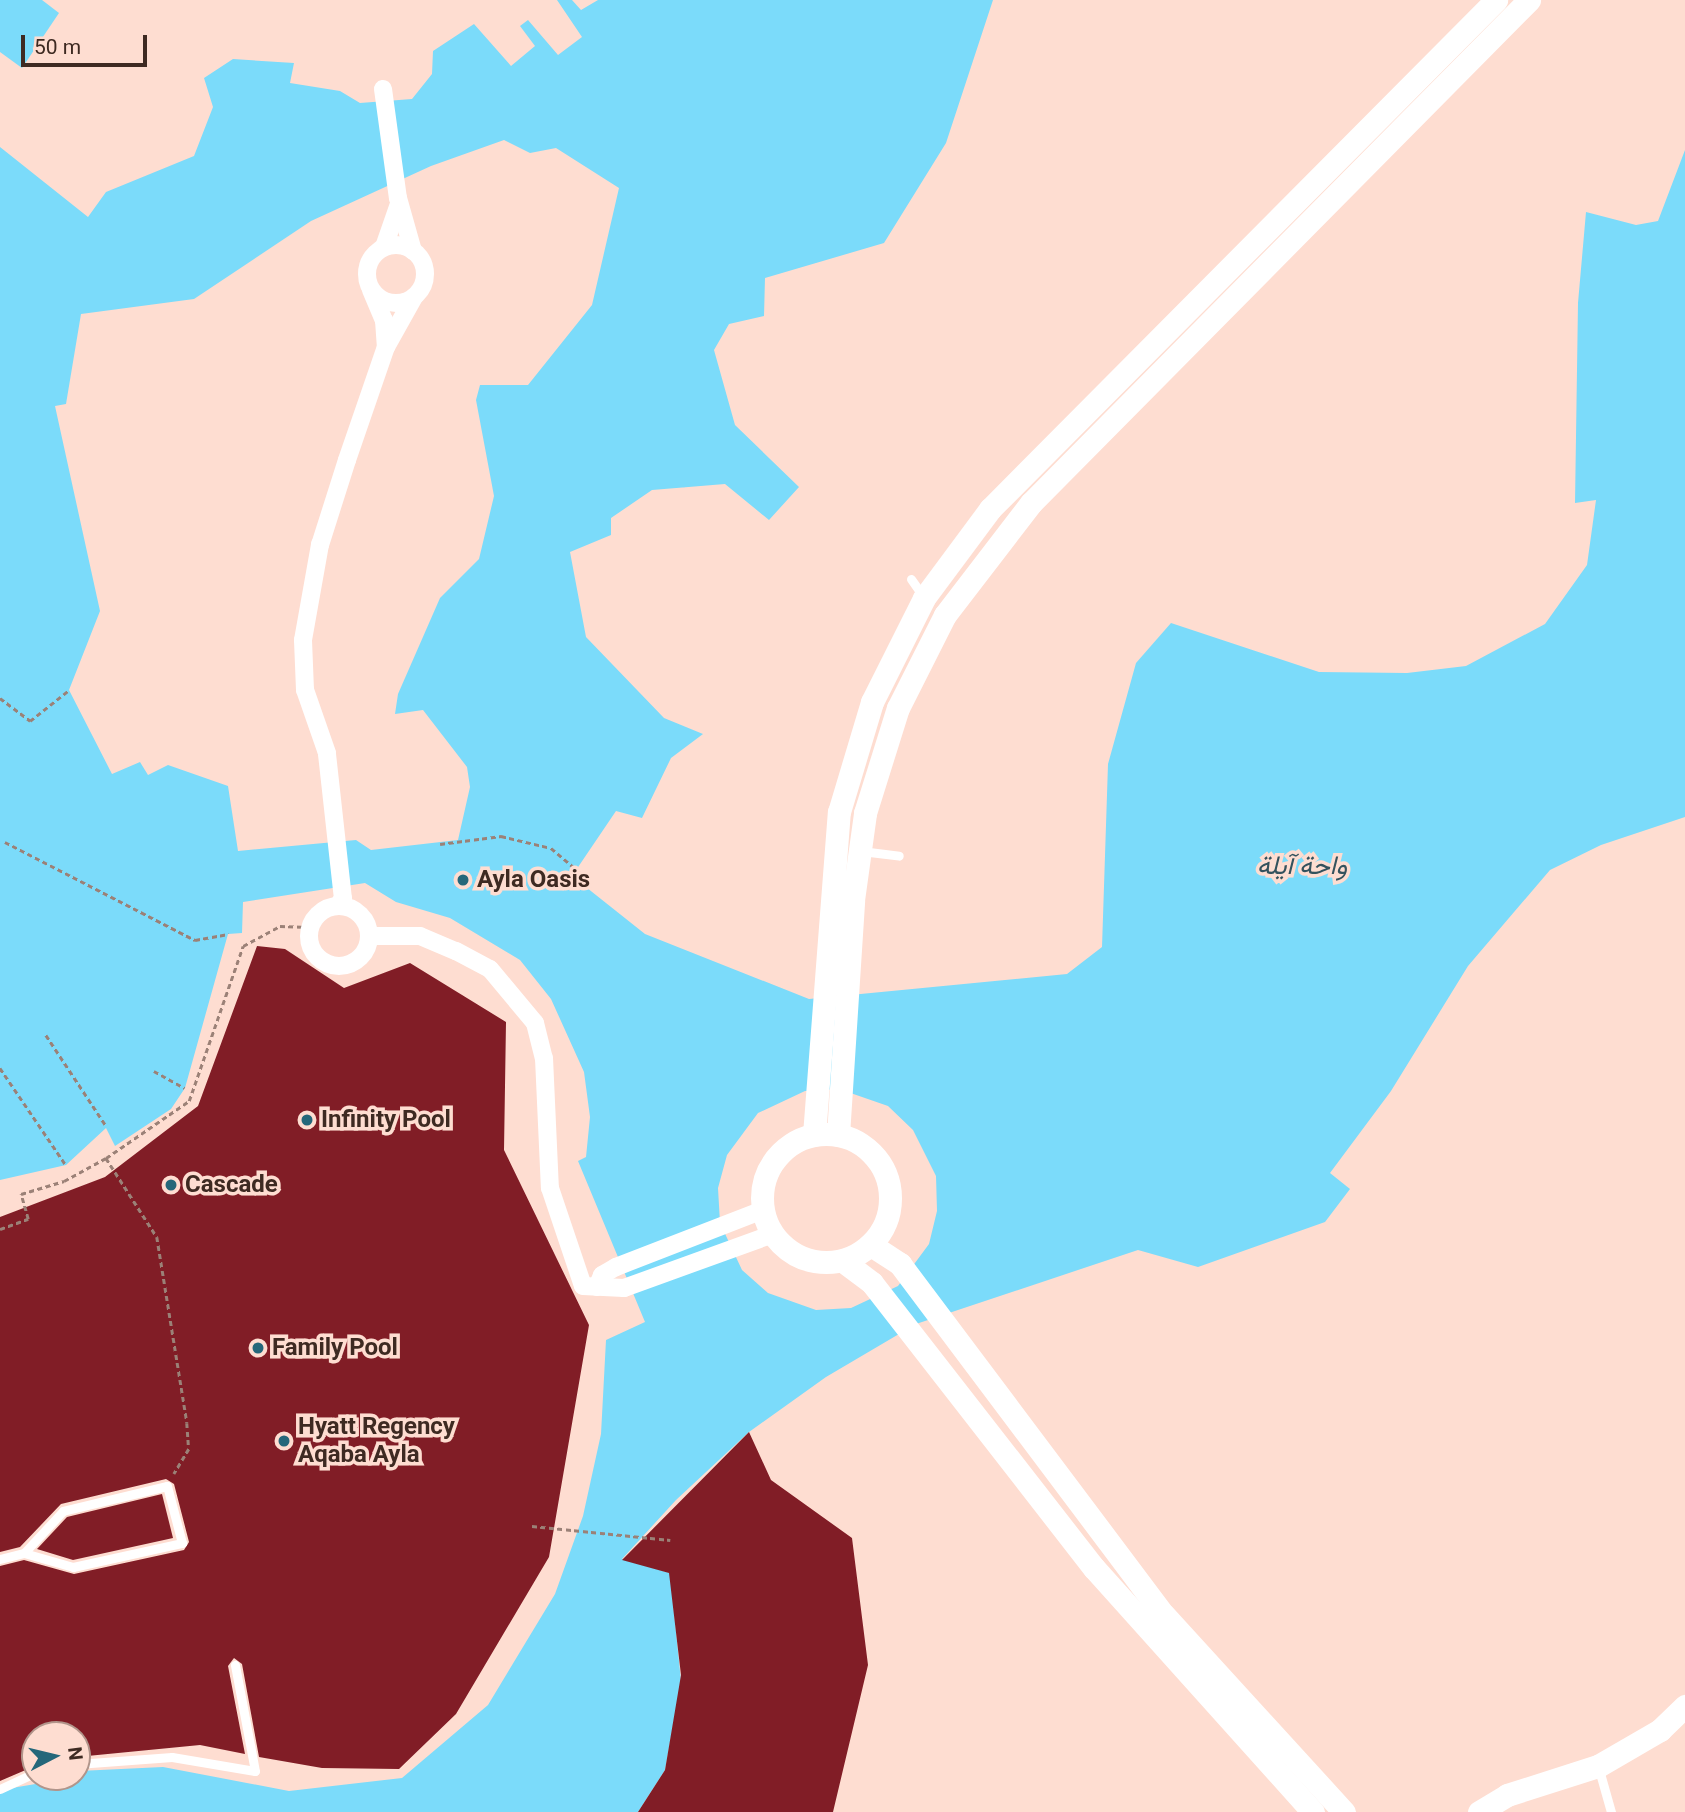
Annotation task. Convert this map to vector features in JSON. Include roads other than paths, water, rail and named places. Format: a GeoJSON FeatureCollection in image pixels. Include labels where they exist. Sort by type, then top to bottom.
{"type":"FeatureCollection","features":[{"type":"Feature","properties":{"kind":"street"},"geometry":{"type":"LineString","coordinates":[[816,1128],[822,989],[835,846],[859,739],[895,649],[924,598],[997,502],[1496,0]]}},
{"type":"Feature","properties":{"kind":"street"},"geometry":{"type":"LineString","coordinates":[[841,1126],[847,987],[858,850],[875,773],[898,708],[945,615],[976,568],[1031,503],[1529,0]]}},
{"type":"Feature","properties":{"kind":"street"},"geometry":{"type":"LineString","coordinates":[[340,902],[338,840],[327,753],[305,690],[303,640],[320,545],[386,347],[425,273],[413,251],[398,201],[383,89]]}},
{"type":"Feature","properties":{"kind":"street"},"geometry":{"type":"LineString","coordinates":[[386,347],[384,320],[371,290],[367,270],[384,247],[398,201]]}},
{"type":"Feature","properties":{"kind":"street"},"geometry":{"type":"LineString","coordinates":[[384,247],[413,251]]}},
{"type":"Feature","properties":{"kind":"street"},"geometry":{"type":"LineString","coordinates":[[371,290],[391,303],[414,297]]}},
{"type":"Feature","properties":{"kind":"street"},"geometry":{"type":"LineString","coordinates":[[340,902],[360,914],[370,936],[361,957],[340,967],[318,958],[309,927],[317,915],[340,902]]}},
{"type":"Feature","properties":{"kind":"street"},"geometry":{"type":"LineString","coordinates":[[370,936],[419,936],[456,951],[490,969],[535,1023],[544,1058],[550,1188],[579,1281],[597,1287],[624,1288],[766,1236]]}},
{"type":"Feature","properties":{"kind":"street"},"geometry":{"type":"LineString","coordinates":[[841,1126],[870,1150],[888,1180],[889,1214],[871,1245],[843,1261],[803,1259],[766,1236],[756,1214],[763,1185],[773,1162],[791,1144],[816,1128],[841,1126]]}},
{"type":"Feature","properties":{"kind":"street"},"geometry":{"type":"LineString","coordinates":[[597,1287],[602,1275],[616,1267],[756,1214]]}},
{"type":"Feature","properties":{"kind":"street"},"geometry":{"type":"LineString","coordinates":[[871,1245],[900,1264],[1164,1615],[1344,1812]]}},
{"type":"Feature","properties":{"kind":"street"},"geometry":{"type":"LineString","coordinates":[[843,1261],[872,1283],[1094,1568],[1313,1812]]}},
{"type":"Feature","properties":{"kind":"street"},"geometry":{"type":"LineString","coordinates":[[922,1346],[949,1329]]}},
{"type":"Feature","properties":{"kind":"street"},"geometry":{"type":"LineString","coordinates":[[1479,1812],[1507,1795],[1598,1766],[1660,1730],[1685,1706]]}},
{"type":"Feature","properties":{"kind":"lane"},"geometry":{"type":"LineString","coordinates":[[911,579],[924,598]]}},
{"type":"Feature","properties":{"kind":"lane"},"geometry":{"type":"LineString","coordinates":[[835,846],[899,856]]}},
{"type":"Feature","properties":{"kind":"lane"},"geometry":{"type":"LineString","coordinates":[[0,1559],[24,1553],[73,1567],[182,1543],[167,1486],[63,1511],[24,1553]]}},
{"type":"Feature","properties":{"kind":"lane"},"geometry":{"type":"LineString","coordinates":[[91,1763],[172,1757],[255,1771],[235,1665]]}},
{"type":"Feature","properties":{"kind":"lane"},"geometry":{"type":"LineString","coordinates":[[1598,1766],[1611,1812]]}},
{"type":"Feature","properties":{"kind":"lane"},"geometry":{"type":"LineString","coordinates":[[0,1789],[21,1779]]}},
{"type":"Feature","properties":{"kind":"water"},"geometry":{"type":"Polygon","coordinates":[[[0,0],[42,0],[59,13],[22,68],[0,52],[0,0]]]}},
{"type":"Feature","properties":{"kind":"water","name":"واحة آيلة"},"geometry":{"type":"Polygon","coordinates":[[[557,0],[572,0],[581,10],[598,0],[993,0],[946,143],[884,243],[765,278],[764,316],[729,324],[714,350],[735,425],[799,487],[769,520],[725,484],[652,490],[611,518],[611,535],[570,552],[586,637],[664,718],[703,734],[671,758],[642,818],[616,811],[572,876],[645,934],[809,999],[1067,974],[1102,947],[1108,764],[1136,663],[1171,623],[1319,672],[1407,673],[1466,666],[1545,624],[1587,565],[1596,500],[1575,503],[1578,303],[1586,212],[1636,225],[1658,221],[1685,150],[1685,817],[1601,845],[1550,870],[1468,966],[1391,1091],[1330,1173],[1350,1189],[1325,1222],[1198,1267],[1138,1250],[916,1324],[826,1377],[749,1432],[676,1500],[622,1559],[670,1573],[681,1681],[665,1770],[638,1812],[0,1812],[0,1790],[21,1786],[21,1791],[91,1791],[91,1770],[163,1767],[289,1791],[402,1778],[488,1705],[555,1594],[583,1516],[601,1434],[606,1340],[645,1322],[578,1161],[586,1157],[590,1117],[584,1072],[551,999],[520,960],[450,918],[396,902],[365,883],[243,902],[242,933],[228,934],[185,1088],[171,1109],[115,1146],[106,1128],[66,1165],[0,1180],[0,147],[88,217],[106,192],[194,156],[213,107],[204,78],[233,59],[294,63],[290,83],[340,91],[360,103],[412,99],[432,74],[433,51],[474,24],[511,66],[535,46],[520,26],[528,20],[558,55],[582,37],[557,0]],[[504,140],[431,166],[311,221],[194,299],[81,314],[66,404],[55,406],[100,611],[69,690],[112,774],[140,762],[148,775],[168,765],[228,786],[238,851],[356,840],[371,850],[458,840],[470,787],[467,767],[423,710],[395,714],[398,694],[440,598],[479,559],[494,496],[476,400],[480,385],[528,385],[592,305],[619,188],[556,148],[530,153],[504,140]],[[839,1089],[805,1091],[758,1113],[727,1155],[718,1188],[720,1223],[742,1270],[768,1293],[816,1310],[851,1308],[898,1286],[929,1244],[937,1211],[936,1176],[913,1130],[888,1106],[839,1089]]]}},
{"type":"Feature","properties":{"kind":"place","name":"Ayla Oasis"},"geometry":{"type":"Point","coordinates":[463,880]}},
{"type":"Feature","properties":{"kind":"place","name":"Infinity Pool"},"geometry":{"type":"Point","coordinates":[307,1120]}},
{"type":"Feature","properties":{"kind":"place","name":"Cascade"},"geometry":{"type":"Point","coordinates":[171,1185]}},
{"type":"Feature","properties":{"kind":"place","name":"Family Pool"},"geometry":{"type":"Point","coordinates":[258,1348]}},
{"type":"Feature","properties":{"kind":"place","name":"Hyatt Regency Aqaba Ayla"},"geometry":{"type":"Point","coordinates":[284,1441]}}]}
